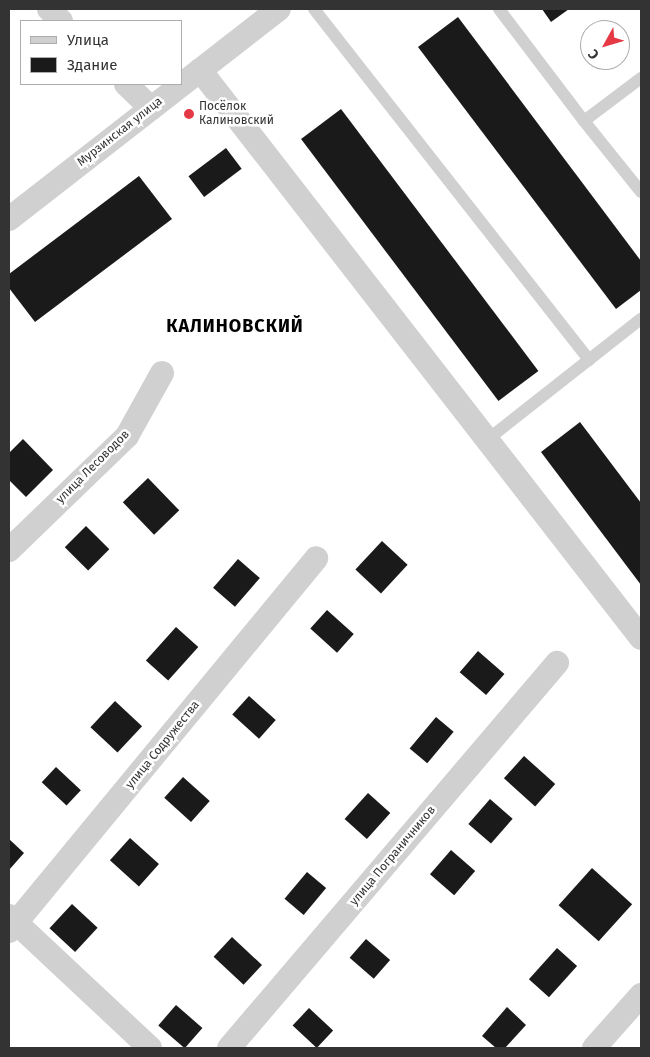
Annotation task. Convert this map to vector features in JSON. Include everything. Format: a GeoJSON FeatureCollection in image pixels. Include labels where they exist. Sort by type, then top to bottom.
{"type":"FeatureCollection","features":[{"type":"Feature","properties":{"kind":"street"},"geometry":{"type":"LineString","coordinates":[[48,9],[61,20]]}},
{"type":"Feature","properties":{"kind":"street","name":"Мурзинская улица"},"geometry":{"type":"LineString","coordinates":[[182,84],[279,9]]}},
{"type":"Feature","properties":{"kind":"street"},"geometry":{"type":"LineString","coordinates":[[200,70],[641,638]]}},
{"type":"Feature","properties":{"kind":"street"},"geometry":{"type":"LineString","coordinates":[[127,85],[152,108]]}},
{"type":"Feature","properties":{"kind":"street","name":"Мурзинская улица"},"geometry":{"type":"LineString","coordinates":[[9,219],[181,85]]}},
{"type":"Feature","properties":{"kind":"street","name":"улица Лесоводов"},"geometry":{"type":"LineString","coordinates":[[9,550],[128,436],[162,373]]}},
{"type":"Feature","properties":{"kind":"street","name":"улица Содружества"},"geometry":{"type":"LineString","coordinates":[[11,923],[316,558]]}},
{"type":"Feature","properties":{"kind":"street","name":"улица Пограничников"},"geometry":{"type":"LineString","coordinates":[[229,1048],[557,663]]}},
{"type":"Feature","properties":{"kind":"street"},"geometry":{"type":"LineString","coordinates":[[11,923],[150,1048]]}},
{"type":"Feature","properties":{"kind":"street"},"geometry":{"type":"LineString","coordinates":[[594,1048],[641,996]]}},
{"type":"Feature","properties":{"kind":"lane"},"geometry":{"type":"LineString","coordinates":[[314,9],[589,360]]}},
{"type":"Feature","properties":{"kind":"lane"},"geometry":{"type":"LineString","coordinates":[[499,9],[584,122],[641,192]]}},
{"type":"Feature","properties":{"kind":"lane"},"geometry":{"type":"LineString","coordinates":[[584,122],[641,78]]}},
{"type":"Feature","properties":{"kind":"lane"},"geometry":{"type":"LineString","coordinates":[[487,440],[641,319]]}},
{"type":"Feature","properties":{"kind":"building"},"geometry":{"type":"Polygon","coordinates":[[[542,9],[569,9],[551,22],[542,9]]]}},
{"type":"Feature","properties":{"kind":"building"},"geometry":{"type":"Polygon","coordinates":[[[458,17],[641,261],[641,290],[616,309],[418,47],[458,17]]]}},
{"type":"Feature","properties":{"kind":"building"},"geometry":{"type":"Polygon","coordinates":[[[341,109],[538,371],[498,401],[301,139],[341,109]]]}},
{"type":"Feature","properties":{"kind":"building"},"geometry":{"type":"Polygon","coordinates":[[[226,148],[242,169],[204,197],[188,176],[226,148]]]}},
{"type":"Feature","properties":{"kind":"building"},"geometry":{"type":"Polygon","coordinates":[[[139,176],[172,219],[35,322],[9,288],[9,274],[139,176]]]}},
{"type":"Feature","properties":{"kind":"building"},"geometry":{"type":"Polygon","coordinates":[[[580,422],[641,503],[641,585],[541,452],[580,422]]]}},
{"type":"Feature","properties":{"kind":"building"},"geometry":{"type":"Polygon","coordinates":[[[23,439],[53,470],[26,497],[9,480],[9,453],[23,439]]]}},
{"type":"Feature","properties":{"kind":"building"},"geometry":{"type":"Polygon","coordinates":[[[148,478],[179,510],[154,535],[123,502],[148,478]]]}},
{"type":"Feature","properties":{"kind":"building"},"geometry":{"type":"Polygon","coordinates":[[[86,526],[109,549],[88,571],[65,547],[86,526]]]}},
{"type":"Feature","properties":{"kind":"building"},"geometry":{"type":"Polygon","coordinates":[[[382,541],[408,565],[381,593],[355,570],[382,541]]]}},
{"type":"Feature","properties":{"kind":"building"},"geometry":{"type":"Polygon","coordinates":[[[238,559],[260,578],[235,607],[213,588],[238,559]]]}},
{"type":"Feature","properties":{"kind":"building"},"geometry":{"type":"Polygon","coordinates":[[[327,610],[354,634],[337,653],[310,629],[327,610]]]}},
{"type":"Feature","properties":{"kind":"building"},"geometry":{"type":"Polygon","coordinates":[[[176,627],[198,647],[168,681],[146,660],[176,627]]]}},
{"type":"Feature","properties":{"kind":"building"},"geometry":{"type":"Polygon","coordinates":[[[478,651],[504,674],[486,695],[460,672],[478,651]]]}},
{"type":"Feature","properties":{"kind":"building"},"geometry":{"type":"Polygon","coordinates":[[[249,696],[276,720],[259,739],[232,715],[249,696]]]}},
{"type":"Feature","properties":{"kind":"building"},"geometry":{"type":"Polygon","coordinates":[[[115,701],[142,726],[118,753],[90,727],[115,701]]]}},
{"type":"Feature","properties":{"kind":"building"},"geometry":{"type":"Polygon","coordinates":[[[436,717],[454,732],[427,763],[410,748],[436,717]]]}},
{"type":"Feature","properties":{"kind":"building"},"geometry":{"type":"Polygon","coordinates":[[[524,756],[555,784],[535,806],[504,778],[524,756]]]}},
{"type":"Feature","properties":{"kind":"building"},"geometry":{"type":"Polygon","coordinates":[[[56,767],[81,790],[67,806],[42,782],[56,767]]]}},
{"type":"Feature","properties":{"kind":"building"},"geometry":{"type":"Polygon","coordinates":[[[183,777],[210,801],[191,822],[164,798],[183,777]]]}},
{"type":"Feature","properties":{"kind":"building"},"geometry":{"type":"Polygon","coordinates":[[[368,793],[390,813],[367,839],[345,819],[368,793]]]}},
{"type":"Feature","properties":{"kind":"building"},"geometry":{"type":"Polygon","coordinates":[[[490,799],[513,819],[491,844],[468,824],[490,799]]]}},
{"type":"Feature","properties":{"kind":"building"},"geometry":{"type":"Polygon","coordinates":[[[130,838],[159,864],[139,886],[110,860],[130,838]]]}},
{"type":"Feature","properties":{"kind":"building"},"geometry":{"type":"Polygon","coordinates":[[[9,839],[24,853],[9,870],[9,839]]]}},
{"type":"Feature","properties":{"kind":"building"},"geometry":{"type":"Polygon","coordinates":[[[451,850],[475,871],[454,895],[430,874],[451,850]]]}},
{"type":"Feature","properties":{"kind":"building"},"geometry":{"type":"Polygon","coordinates":[[[592,868],[632,904],[599,941],[559,905],[592,868]]]}},
{"type":"Feature","properties":{"kind":"building"},"geometry":{"type":"Polygon","coordinates":[[[307,872],[326,888],[304,915],[285,899],[307,872]]]}},
{"type":"Feature","properties":{"kind":"building"},"geometry":{"type":"Polygon","coordinates":[[[72,904],[98,928],[75,952],[49,928],[72,904]]]}},
{"type":"Feature","properties":{"kind":"building"},"geometry":{"type":"Polygon","coordinates":[[[232,937],[262,965],[244,985],[214,957],[232,937]]]}},
{"type":"Feature","properties":{"kind":"building"},"geometry":{"type":"Polygon","coordinates":[[[366,939],[390,960],[374,979],[350,958],[366,939]]]}},
{"type":"Feature","properties":{"kind":"building"},"geometry":{"type":"Polygon","coordinates":[[[557,948],[577,966],[549,997],[529,979],[557,948]]]}},
{"type":"Feature","properties":{"kind":"building"},"geometry":{"type":"Polygon","coordinates":[[[176,1005],[202,1028],[184,1048],[158,1025],[176,1005]]]}},
{"type":"Feature","properties":{"kind":"building"},"geometry":{"type":"Polygon","coordinates":[[[507,1007],[526,1025],[505,1048],[496,1048],[482,1036],[507,1007]]]}},
{"type":"Feature","properties":{"kind":"building"},"geometry":{"type":"Polygon","coordinates":[[[309,1008],[333,1031],[317,1048],[293,1026],[309,1008]]]}},
{"type":"Feature","properties":{"kind":"place","name":"Посёлок Калиновский"},"geometry":{"type":"Point","coordinates":[189,114]}},
{"type":"Feature","properties":{"kind":"district","name":"КАЛИНОВСКИЙ"},"geometry":{"type":"Point","coordinates":[235,326]}}]}
